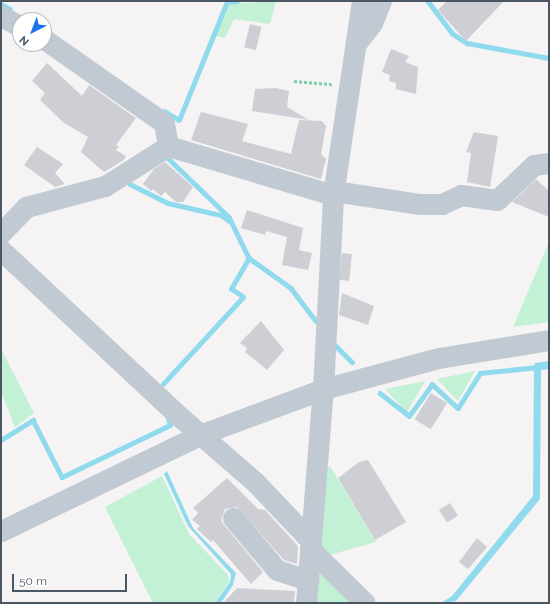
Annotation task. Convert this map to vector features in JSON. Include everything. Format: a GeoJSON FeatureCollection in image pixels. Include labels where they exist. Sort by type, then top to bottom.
{"type":"FeatureCollection","features":[{"type":"Feature","properties":{"kind":"street"},"geometry":{"type":"LineString","coordinates":[[306,603],[323,389],[333,193],[348,85],[362,1]]}},
{"type":"Feature","properties":{"kind":"street"},"geometry":{"type":"LineString","coordinates":[[355,44],[372,23],[381,1]]}},
{"type":"Feature","properties":{"kind":"street"},"geometry":{"type":"LineString","coordinates":[[1,16],[12,22]]}},
{"type":"Feature","properties":{"kind":"street"},"geometry":{"type":"LineString","coordinates":[[52,45],[164,123],[168,146]]}},
{"type":"Feature","properties":{"kind":"street"},"geometry":{"type":"LineString","coordinates":[[1,233],[26,207],[105,186],[168,146],[333,193],[420,204],[442,204],[461,195],[497,200],[534,165],[549,163]]}},
{"type":"Feature","properties":{"kind":"street"},"geometry":{"type":"LineString","coordinates":[[1,250],[256,483],[310,545],[365,603]]}},
{"type":"Feature","properties":{"kind":"street"},"geometry":{"type":"LineString","coordinates":[[1,531],[202,434],[323,389],[439,358],[549,340]]}},
{"type":"Feature","properties":{"kind":"street"},"geometry":{"type":"LineString","coordinates":[[233,518],[277,570],[308,580]]}},
{"type":"Feature","properties":{"kind":"path"},"geometry":{"type":"LineString","coordinates":[[294,81],[348,85]]}},
{"type":"Feature","properties":{"kind":"green space"},"geometry":{"type":"Polygon","coordinates":[[[276,1],[270,24],[234,19],[225,38],[216,36],[229,4],[276,1]]]}},
{"type":"Feature","properties":{"kind":"green space"},"geometry":{"type":"Polygon","coordinates":[[[549,242],[549,322],[513,327],[549,242]]]}},
{"type":"Feature","properties":{"kind":"green space"},"geometry":{"type":"Polygon","coordinates":[[[1,349],[34,413],[15,427],[1,391],[1,349]]]}},
{"type":"Feature","properties":{"kind":"green space"},"geometry":{"type":"Polygon","coordinates":[[[475,371],[458,401],[437,379],[475,371]]]}},
{"type":"Feature","properties":{"kind":"green space"},"geometry":{"type":"Polygon","coordinates":[[[425,381],[407,412],[385,389],[425,381]]]}},
{"type":"Feature","properties":{"kind":"green space"},"geometry":{"type":"Polygon","coordinates":[[[330,466],[376,542],[326,556],[319,546],[326,469],[330,466]]]}},
{"type":"Feature","properties":{"kind":"green space"},"geometry":{"type":"Polygon","coordinates":[[[162,476],[189,534],[228,575],[229,582],[214,603],[153,603],[105,507],[162,476]]]}},
{"type":"Feature","properties":{"kind":"green space"},"geometry":{"type":"Polygon","coordinates":[[[316,561],[357,603],[314,603],[316,561]]]}},
{"type":"Feature","properties":{"kind":"water"},"geometry":{"type":"Polygon","coordinates":[[[549,361],[549,369],[541,370],[540,499],[456,601],[441,603],[452,596],[533,496],[534,366],[535,363],[549,361]]]}},
{"type":"Feature","properties":{"kind":"water"},"geometry":{"type":"Polygon","coordinates":[[[167,471],[193,528],[236,573],[233,585],[221,603],[215,603],[230,582],[231,574],[188,526],[164,474],[167,471]]]}},
{"type":"Feature","properties":{"kind":"building"},"geometry":{"type":"Polygon","coordinates":[[[447,1],[504,1],[466,41],[438,10],[447,1]]]}},
{"type":"Feature","properties":{"kind":"building"},"geometry":{"type":"Polygon","coordinates":[[[250,24],[262,27],[256,50],[244,47],[250,24]]]}},
{"type":"Feature","properties":{"kind":"building"},"geometry":{"type":"Polygon","coordinates":[[[391,49],[409,56],[405,62],[418,67],[416,94],[396,89],[396,83],[389,81],[390,75],[382,72],[391,49]]]}},
{"type":"Feature","properties":{"kind":"building"},"geometry":{"type":"Polygon","coordinates":[[[47,63],[82,96],[89,85],[136,118],[116,145],[119,147],[116,150],[126,156],[124,160],[104,172],[81,152],[88,137],[64,123],[40,100],[45,93],[32,81],[47,63]]]}},
{"type":"Feature","properties":{"kind":"building"},"geometry":{"type":"Polygon","coordinates":[[[276,88],[289,91],[287,107],[309,120],[252,111],[255,89],[276,88]]]}},
{"type":"Feature","properties":{"kind":"building"},"geometry":{"type":"Polygon","coordinates":[[[201,112],[248,124],[242,141],[291,154],[299,120],[322,121],[326,126],[321,154],[326,159],[321,179],[191,140],[201,112]]]}},
{"type":"Feature","properties":{"kind":"building"},"geometry":{"type":"Polygon","coordinates":[[[474,132],[498,136],[490,187],[467,182],[471,153],[466,152],[474,132]]]}},
{"type":"Feature","properties":{"kind":"building"},"geometry":{"type":"Polygon","coordinates":[[[37,147],[63,164],[55,173],[65,184],[55,187],[24,165],[37,147]]]}},
{"type":"Feature","properties":{"kind":"building"},"geometry":{"type":"Polygon","coordinates":[[[165,162],[193,187],[183,202],[176,202],[165,192],[161,196],[153,189],[151,191],[143,184],[154,169],[165,162]]]}},
{"type":"Feature","properties":{"kind":"building"},"geometry":{"type":"Polygon","coordinates":[[[536,179],[549,191],[549,217],[512,202],[536,179]]]}},
{"type":"Feature","properties":{"kind":"building"},"geometry":{"type":"Polygon","coordinates":[[[247,210],[303,228],[299,250],[312,253],[308,270],[282,265],[287,237],[266,231],[265,235],[241,228],[247,210]]]}},
{"type":"Feature","properties":{"kind":"building"},"geometry":{"type":"Polygon","coordinates":[[[342,253],[352,254],[349,281],[339,280],[342,253]]]}},
{"type":"Feature","properties":{"kind":"building"},"geometry":{"type":"Polygon","coordinates":[[[342,293],[374,306],[368,325],[339,315],[342,293]]]}},
{"type":"Feature","properties":{"kind":"building"},"geometry":{"type":"Polygon","coordinates":[[[261,321],[284,350],[267,370],[245,352],[247,348],[240,343],[261,321]]]}},
{"type":"Feature","properties":{"kind":"building"},"geometry":{"type":"Polygon","coordinates":[[[431,393],[447,403],[431,429],[415,419],[431,393]]]}},
{"type":"Feature","properties":{"kind":"building"},"geometry":{"type":"Polygon","coordinates":[[[368,460],[406,522],[375,540],[338,478],[359,462],[368,460]]]}},
{"type":"Feature","properties":{"kind":"building"},"geometry":{"type":"Polygon","coordinates":[[[227,478],[258,509],[265,510],[298,546],[297,564],[284,560],[237,507],[225,509],[221,521],[263,572],[251,584],[213,540],[211,542],[197,529],[200,526],[192,520],[198,513],[193,508],[227,478]]]}},
{"type":"Feature","properties":{"kind":"building"},"geometry":{"type":"Polygon","coordinates":[[[450,503],[458,516],[447,523],[439,510],[450,503]]]}},
{"type":"Feature","properties":{"kind":"building"},"geometry":{"type":"Polygon","coordinates":[[[477,538],[487,547],[468,569],[459,562],[477,538]]]}},
{"type":"Feature","properties":{"kind":"building"},"geometry":{"type":"Polygon","coordinates":[[[237,588],[295,591],[294,603],[223,603],[237,588]]]}},
{"type":"Feature","properties":{"kind":"waterway"},"geometry":{"type":"LineString","coordinates":[[164,111],[179,120],[227,2],[237,1]]}},
{"type":"Feature","properties":{"kind":"waterway"},"geometry":{"type":"LineString","coordinates":[[428,1],[453,34],[467,43],[549,58]]}},
{"type":"Feature","properties":{"kind":"waterway"},"geometry":{"type":"LineString","coordinates":[[1,4],[10,9]]}},
{"type":"Feature","properties":{"kind":"waterway"},"geometry":{"type":"LineString","coordinates":[[166,156],[229,217],[249,258],[291,288],[316,321]]}},
{"type":"Feature","properties":{"kind":"waterway"},"geometry":{"type":"LineString","coordinates":[[130,184],[168,203],[221,215],[228,220]]}},
{"type":"Feature","properties":{"kind":"waterway"},"geometry":{"type":"LineString","coordinates":[[163,384],[243,297],[231,289],[249,258]]}},
{"type":"Feature","properties":{"kind":"waterway"},"geometry":{"type":"LineString","coordinates":[[336,346],[352,362]]}},
{"type":"Feature","properties":{"kind":"waterway"},"geometry":{"type":"LineString","coordinates":[[380,393],[409,416],[432,384],[458,408],[480,373],[538,367]]}},
{"type":"Feature","properties":{"kind":"waterway"},"geometry":{"type":"LineString","coordinates":[[1,440],[33,420],[62,477],[170,425],[168,419]]}}]}
